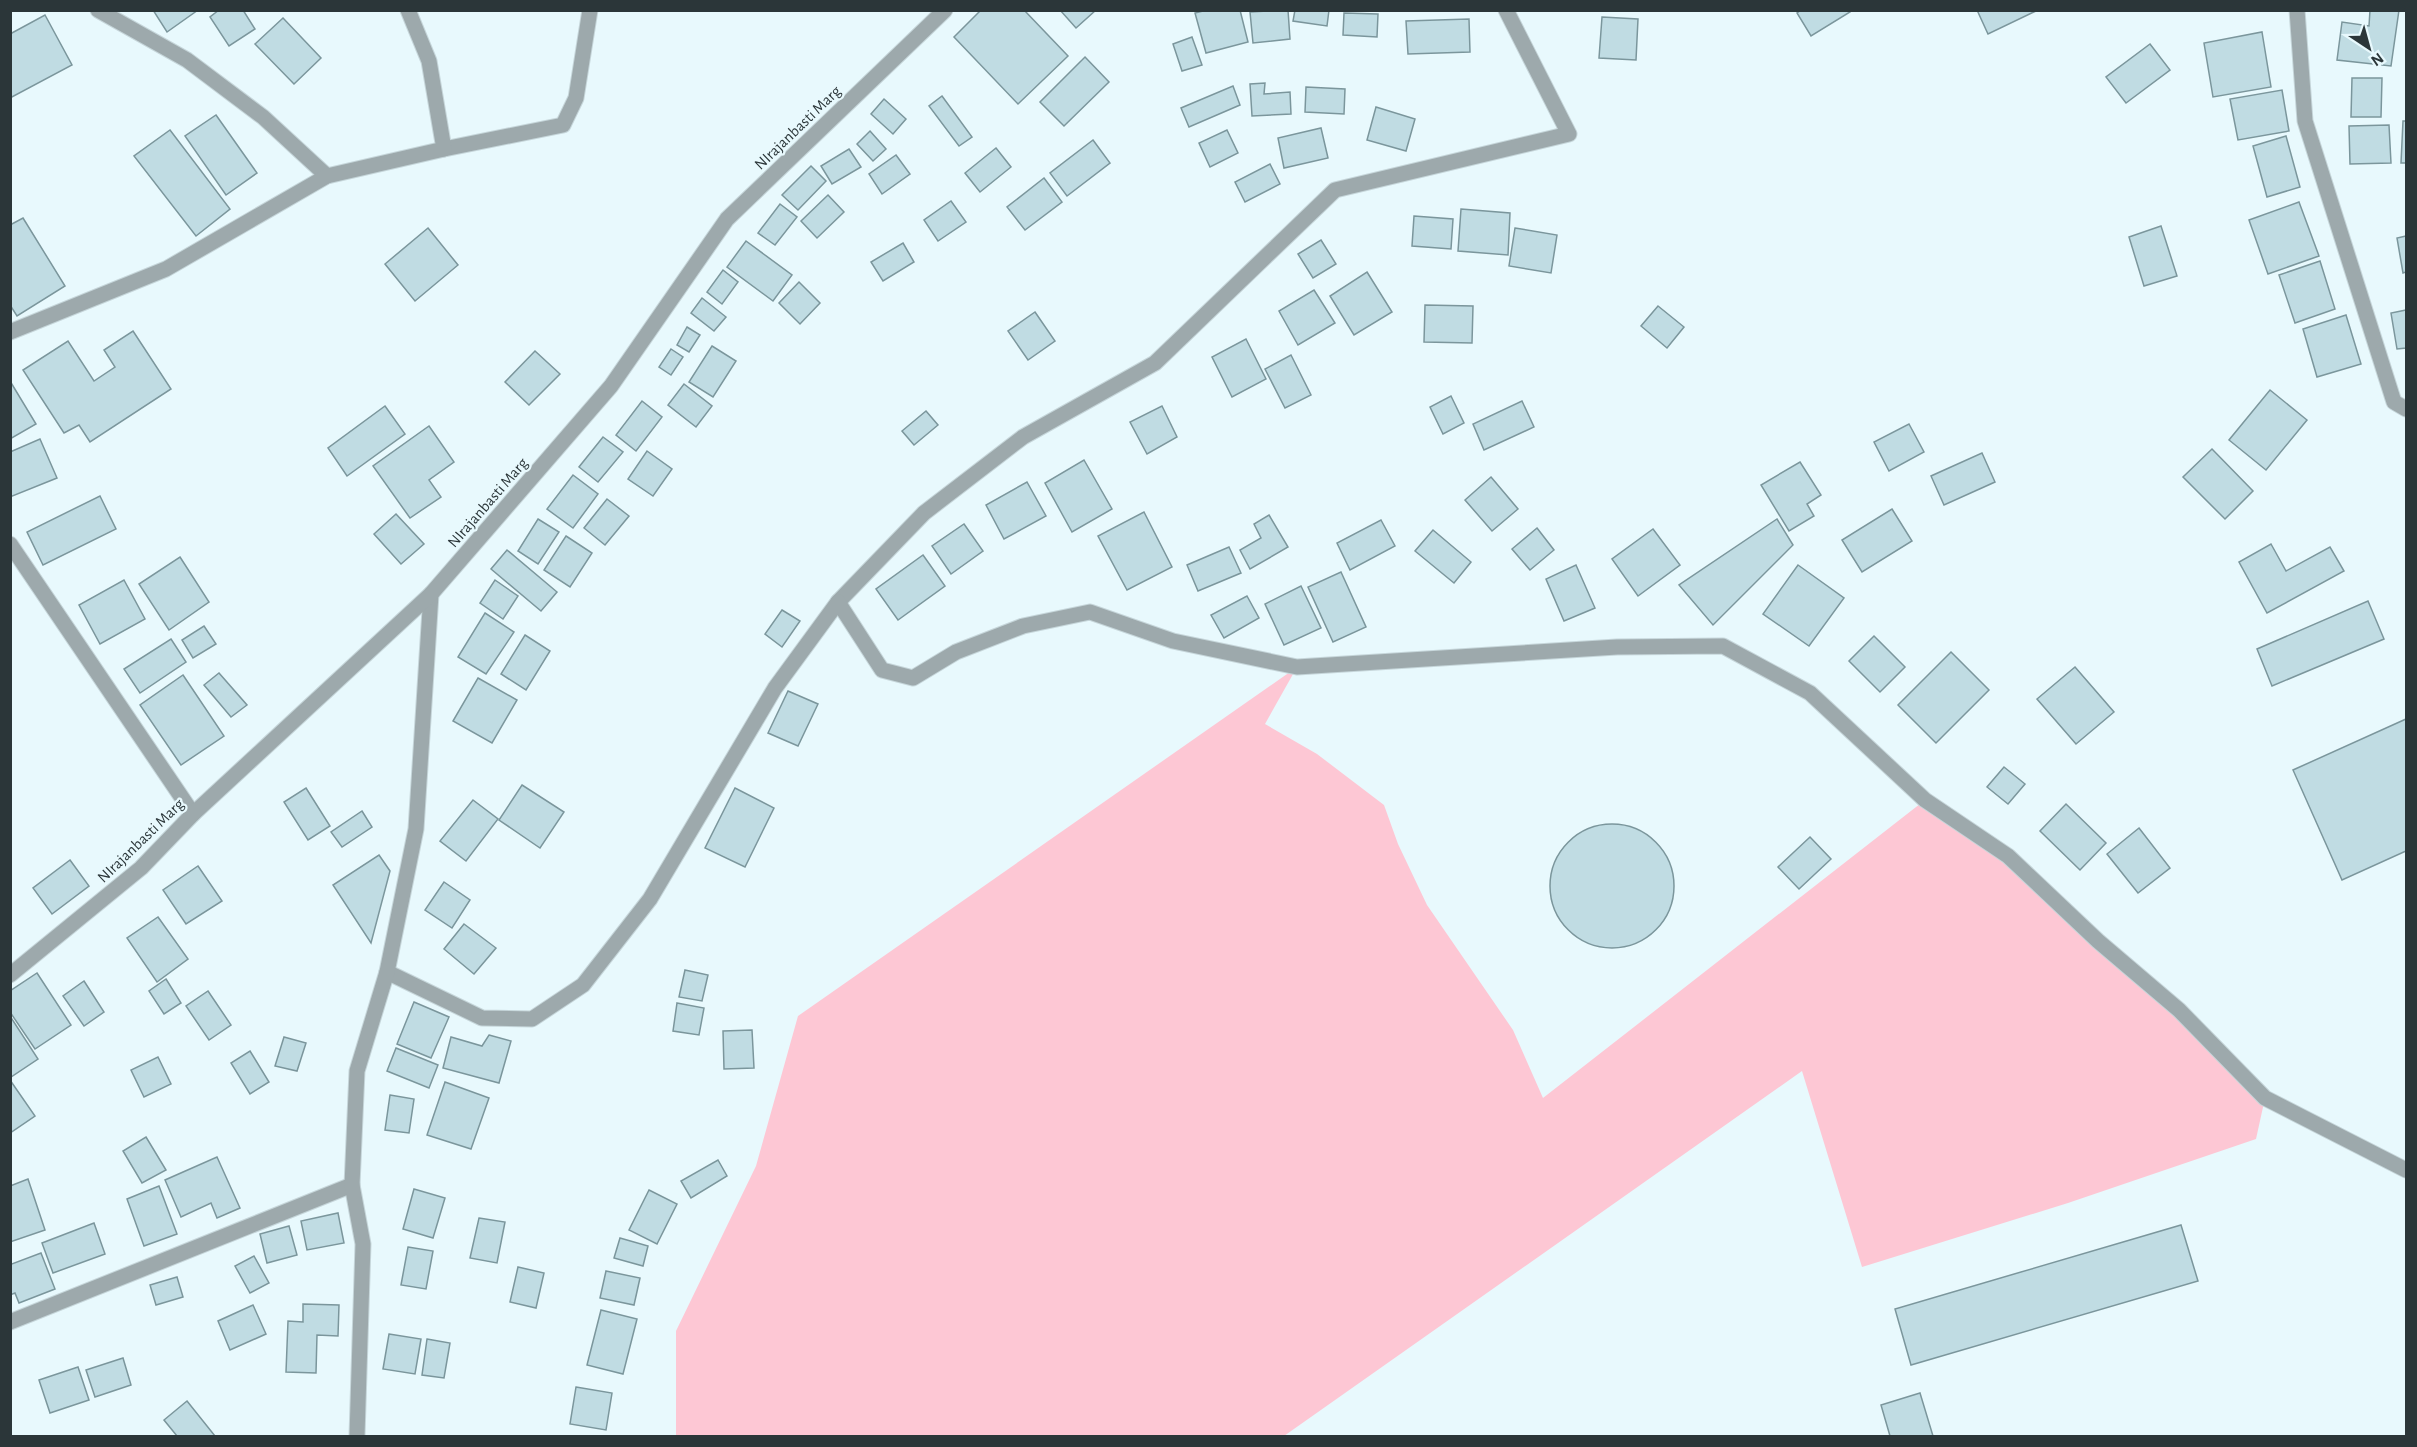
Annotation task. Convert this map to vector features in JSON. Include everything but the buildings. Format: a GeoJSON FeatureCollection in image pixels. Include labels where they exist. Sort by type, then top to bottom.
{"type":"FeatureCollection","features":[{"type":"Feature","properties":{"kind":"street"},"geometry":{"type":"LineString","coordinates":[[98,10],[187,60],[263,117],[327,176]]}},
{"type":"Feature","properties":{"kind":"street"},"geometry":{"type":"LineString","coordinates":[[408,10],[429,61],[444,149]]}},
{"type":"Feature","properties":{"kind":"street"},"geometry":{"type":"LineString","coordinates":[[10,332],[166,269],[327,176],[563,125],[576,98],[590,10]]}},
{"type":"Feature","properties":{"kind":"street","name":"NIrajanbasti Marg"},"geometry":{"type":"LineString","coordinates":[[10,975],[141,868],[193,814],[431,594],[610,386],[727,219],[945,10]]}},
{"type":"Feature","properties":{"kind":"street"},"geometry":{"type":"LineString","coordinates":[[387,972],[482,1018],[532,1019],[583,985],[650,899],[775,688],[838,602],[924,513],[1023,437],[1155,363],[1335,190],[1569,134],[1506,10]]}},
{"type":"Feature","properties":{"kind":"street"},"geometry":{"type":"LineString","coordinates":[[2297,10],[2305,121],[2394,402],[2406,408]]}},
{"type":"Feature","properties":{"kind":"street"},"geometry":{"type":"LineString","coordinates":[[10,544],[193,814]]}},
{"type":"Feature","properties":{"kind":"street"},"geometry":{"type":"LineString","coordinates":[[357,1437],[363,1244],[352,1185],[357,1071],[387,972],[416,829],[431,594]]}},
{"type":"Feature","properties":{"kind":"street"},"geometry":{"type":"LineString","coordinates":[[838,602],[882,670],[913,678],[956,652],[1023,626],[1090,612],[1173,641],[1297,667],[1617,647],[1723,646],[1810,693],[1925,800],[2008,856],[2098,941],[2179,1010],[2265,1098],[2406,1170]]}},
{"type":"Feature","properties":{"kind":"street"},"geometry":{"type":"LineString","coordinates":[[10,1323],[352,1185]]}},
{"type":"Feature","properties":{"kind":"shaded area"},"geometry":{"type":"Polygon","coordinates":[[[1297,667],[1265,724],[1317,754],[1384,805],[1398,844],[1427,905],[1513,1030],[1543,1098],[1925,800],[2008,856],[2265,1098],[2256,1139],[2068,1203],[1862,1267],[1802,1071],[1284,1436],[676,1436],[676,1331],[756,1166],[798,1016],[1297,667]]]}}]}
